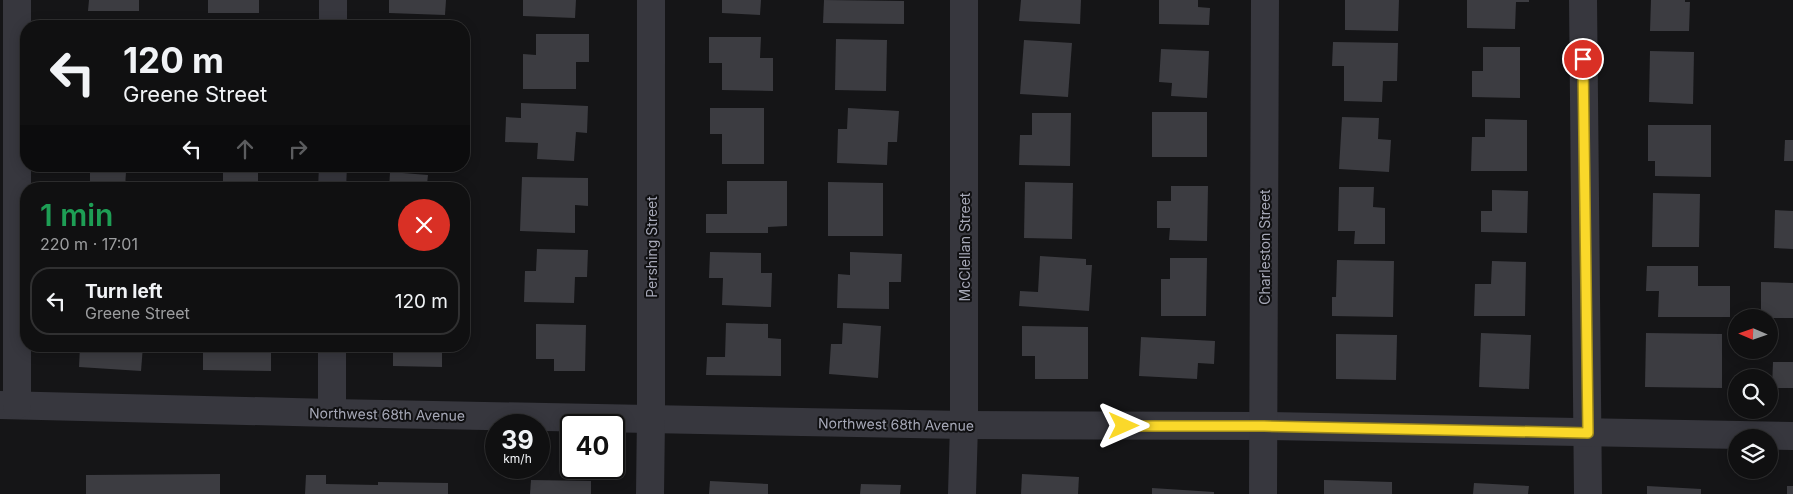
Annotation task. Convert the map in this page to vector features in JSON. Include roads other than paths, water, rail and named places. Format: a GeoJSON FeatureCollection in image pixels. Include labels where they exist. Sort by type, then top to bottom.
{"type":"FeatureCollection","features":[{"type":"Feature","properties":{"kind":"street"},"geometry":{"type":"LineString","coordinates":[[9,405],[17,0]]}},
{"type":"Feature","properties":{"kind":"street"},"geometry":{"type":"LineString","coordinates":[[333,0],[333,20]]}},
{"type":"Feature","properties":{"kind":"street","name":"Pershing Street"},"geometry":{"type":"LineString","coordinates":[[650,494],[652,0]]}},
{"type":"Feature","properties":{"kind":"street","name":"McClellan Street"},"geometry":{"type":"LineString","coordinates":[[962,494],[964,425],[964,0]]}},
{"type":"Feature","properties":{"kind":"street","name":"Charleston Street"},"geometry":{"type":"LineString","coordinates":[[1263,494],[1265,0]]}},
{"type":"Feature","properties":{"kind":"street"},"geometry":{"type":"LineString","coordinates":[[1583,0],[1588,494]]}},
{"type":"Feature","properties":{"kind":"street"},"geometry":{"type":"LineString","coordinates":[[332,352],[332,414]]}},
{"type":"Feature","properties":{"kind":"street","name":"Northwest 68th Avenue"},"geometry":{"type":"LineString","coordinates":[[9,405],[332,414],[964,425],[1264,426],[1793,436]]}}]}
